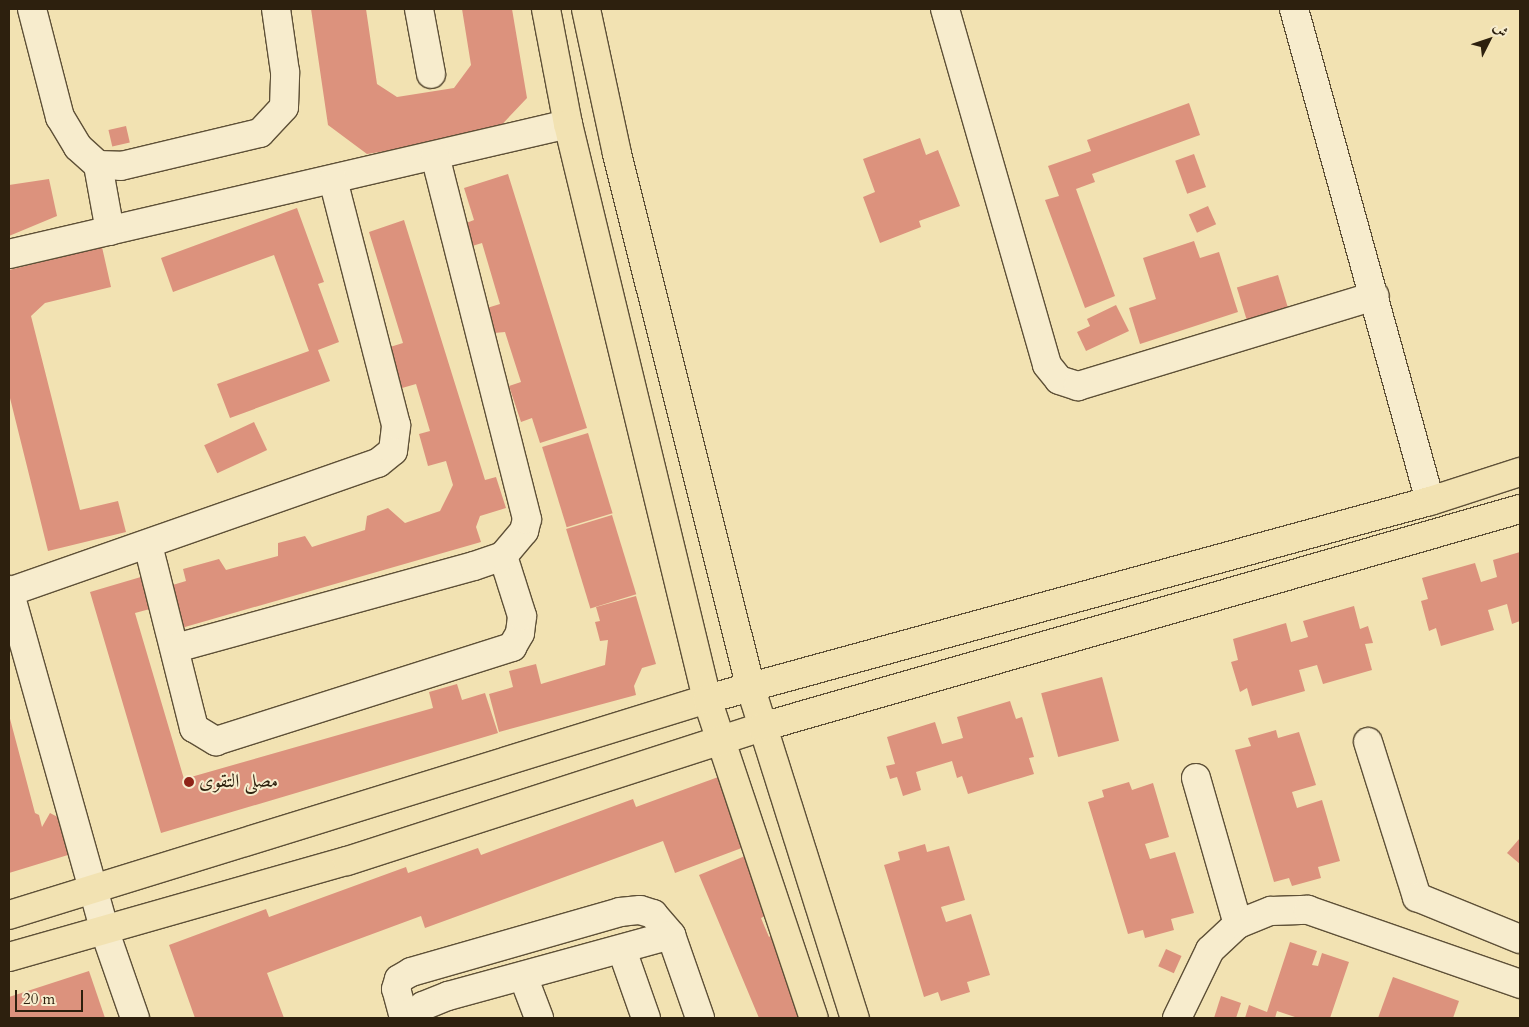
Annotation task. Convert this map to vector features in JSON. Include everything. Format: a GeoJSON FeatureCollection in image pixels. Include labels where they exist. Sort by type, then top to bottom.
{"type":"FeatureCollection","features":[{"type":"Feature","properties":{"kind":"main road"},"geometry":{"type":"LineString","coordinates":[[546,9],[568,124],[708,699],[814,1018]]}},
{"type":"Feature","properties":{"kind":"main road"},"geometry":{"type":"LineString","coordinates":[[586,9],[617,154],[751,689],[855,1018]]}},
{"type":"Feature","properties":{"kind":"main road"},"geometry":{"type":"LineString","coordinates":[[9,915],[708,699],[751,689],[1430,502],[1520,472]]}},
{"type":"Feature","properties":{"kind":"main road"},"geometry":{"type":"LineString","coordinates":[[9,958],[104,929],[347,861],[723,742],[762,727],[1520,510]]}},
{"type":"Feature","properties":{"kind":"street"},"geometry":{"type":"LineString","coordinates":[[32,9],[60,117],[78,147],[98,165],[110,231]]}},
{"type":"Feature","properties":{"kind":"street"},"geometry":{"type":"LineString","coordinates":[[98,165],[120,166],[260,133],[284,108],[285,72],[276,9]]}},
{"type":"Feature","properties":{"kind":"street"},"geometry":{"type":"LineString","coordinates":[[419,9],[431,74]]}},
{"type":"Feature","properties":{"kind":"street"},"geometry":{"type":"LineString","coordinates":[[944,9],[1047,365],[1059,380],[1078,386],[1375,296]]}},
{"type":"Feature","properties":{"kind":"street"},"geometry":{"type":"LineString","coordinates":[[1294,9],[1375,296],[1430,502]]}},
{"type":"Feature","properties":{"kind":"street"},"geometry":{"type":"LineString","coordinates":[[9,254],[568,124]]}},
{"type":"Feature","properties":{"kind":"street"},"geometry":{"type":"LineString","coordinates":[[176,648],[503,556],[524,531],[526,519],[435,156]]}},
{"type":"Feature","properties":{"kind":"street"},"geometry":{"type":"LineString","coordinates":[[135,1018],[104,929],[9,591],[148,546],[378,464],[393,451],[396,425],[333,180]]}},
{"type":"Feature","properties":{"kind":"street"},"geometry":{"type":"LineString","coordinates":[[148,546],[176,648],[194,728],[216,741],[512,647],[520,633],[522,616],[503,556]]}},
{"type":"Feature","properties":{"kind":"street"},"geometry":{"type":"LineString","coordinates":[[1368,742],[1417,897],[1520,939]]}},
{"type":"Feature","properties":{"kind":"street"},"geometry":{"type":"LineString","coordinates":[[1196,778],[1238,924]]}},
{"type":"Feature","properties":{"kind":"street"},"geometry":{"type":"LineString","coordinates":[[404,1018],[396,989],[399,979],[411,972],[620,912],[640,910],[653,914],[671,935],[700,1018]]}},
{"type":"Feature","properties":{"kind":"street"},"geometry":{"type":"LineString","coordinates":[[1177,1018],[1210,950],[1238,924],[1271,911],[1308,910],[1520,984]]}},
{"type":"Feature","properties":{"kind":"street"},"geometry":{"type":"LineString","coordinates":[[411,1018],[423,1006],[431,1003],[671,935]]}},
{"type":"Feature","properties":{"kind":"street"},"geometry":{"type":"LineString","coordinates":[[622,950],[646,1018]]}},
{"type":"Feature","properties":{"kind":"street"},"geometry":{"type":"LineString","coordinates":[[523,976],[539,1018]]}},
{"type":"Feature","properties":{"kind":"building"},"geometry":{"type":"Polygon","coordinates":[[[311,9],[366,9],[377,84],[397,97],[454,88],[471,65],[462,9],[512,9],[527,98],[493,134],[367,154],[328,125],[311,9]]]}},
{"type":"Feature","properties":{"kind":"building"},"geometry":{"type":"Polygon","coordinates":[[[1189,103],[1200,135],[1092,174],[1095,182],[1076,189],[1115,296],[1085,308],[1045,200],[1059,196],[1048,166],[1091,151],[1087,140],[1189,103]]]}},
{"type":"Feature","properties":{"kind":"building"},"geometry":{"type":"Polygon","coordinates":[[[126,126],[130,143],[112,147],[108,130],[126,126]]]}},
{"type":"Feature","properties":{"kind":"building"},"geometry":{"type":"Polygon","coordinates":[[[920,138],[926,155],[938,150],[960,206],[919,221],[921,227],[880,243],[863,197],[875,192],[863,159],[920,138]]]}},
{"type":"Feature","properties":{"kind":"building"},"geometry":{"type":"Polygon","coordinates":[[[1194,154],[1206,187],[1187,194],[1175,161],[1194,154]]]}},
{"type":"Feature","properties":{"kind":"building"},"geometry":{"type":"Polygon","coordinates":[[[508,174],[587,428],[540,443],[532,418],[521,422],[509,386],[521,382],[505,332],[494,333],[487,308],[500,304],[482,243],[469,247],[461,225],[474,220],[464,188],[508,174]]]}},
{"type":"Feature","properties":{"kind":"building"},"geometry":{"type":"Polygon","coordinates":[[[49,179],[57,216],[9,236],[9,185],[49,179]]]}},
{"type":"Feature","properties":{"kind":"building"},"geometry":{"type":"Polygon","coordinates":[[[1208,206],[1216,224],[1197,233],[1189,215],[1208,206]]]}},
{"type":"Feature","properties":{"kind":"building"},"geometry":{"type":"Polygon","coordinates":[[[297,208],[324,282],[318,284],[339,342],[318,350],[330,381],[230,418],[217,384],[309,351],[274,255],[173,292],[161,258],[297,208]]]}},
{"type":"Feature","properties":{"kind":"building"},"geometry":{"type":"Polygon","coordinates":[[[404,220],[485,480],[496,477],[506,508],[480,516],[476,527],[481,542],[178,629],[166,587],[186,581],[183,569],[219,559],[226,570],[278,556],[278,543],[305,536],[312,547],[365,530],[367,516],[388,508],[405,523],[440,511],[453,485],[446,461],[428,466],[419,434],[430,431],[416,384],[402,388],[390,347],[403,343],[369,232],[404,220]]]}},
{"type":"Feature","properties":{"kind":"building"},"geometry":{"type":"Polygon","coordinates":[[[1194,241],[1200,258],[1219,252],[1238,312],[1140,344],[1129,308],[1156,299],[1143,258],[1194,241]]]}},
{"type":"Feature","properties":{"kind":"building"},"geometry":{"type":"Polygon","coordinates":[[[102,247],[111,287],[45,303],[31,316],[80,510],[118,501],[126,532],[48,551],[9,394],[9,270],[102,247]]]}},
{"type":"Feature","properties":{"kind":"building"},"geometry":{"type":"Polygon","coordinates":[[[1278,275],[1289,310],[1248,323],[1237,288],[1278,275]]]}},
{"type":"Feature","properties":{"kind":"building"},"geometry":{"type":"Polygon","coordinates":[[[1116,305],[1129,331],[1086,351],[1077,332],[1090,326],[1087,319],[1116,305]]]}},
{"type":"Feature","properties":{"kind":"building"},"geometry":{"type":"Polygon","coordinates":[[[254,422],[267,450],[217,473],[204,445],[254,422]]]}},
{"type":"Feature","properties":{"kind":"building"},"geometry":{"type":"Polygon","coordinates":[[[588,433],[613,513],[567,527],[542,447],[588,433]]]}},
{"type":"Feature","properties":{"kind":"building"},"geometry":{"type":"Polygon","coordinates":[[[612,515],[636,594],[590,608],[566,529],[612,515]]]}},
{"type":"Feature","properties":{"kind":"building"},"geometry":{"type":"Polygon","coordinates":[[[1520,552],[1520,621],[1512,624],[1507,604],[1488,610],[1494,630],[1441,646],[1436,628],[1429,631],[1421,601],[1428,599],[1422,578],[1475,563],[1481,582],[1497,577],[1493,560],[1520,552]]]}},
{"type":"Feature","properties":{"kind":"building"},"geometry":{"type":"Polygon","coordinates":[[[151,574],[161,606],[135,613],[184,779],[433,708],[429,692],[457,684],[462,700],[485,693],[498,733],[161,833],[90,592],[151,574]]]}},
{"type":"Feature","properties":{"kind":"building"},"geometry":{"type":"Polygon","coordinates":[[[636,596],[656,664],[642,668],[634,686],[636,695],[499,732],[489,694],[513,687],[509,671],[536,664],[541,684],[605,665],[608,640],[600,641],[595,622],[600,621],[596,607],[636,596]]]}},
{"type":"Feature","properties":{"kind":"building"},"geometry":{"type":"Polygon","coordinates":[[[1354,606],[1360,629],[1368,626],[1373,643],[1365,644],[1372,670],[1323,684],[1317,665],[1299,670],[1305,691],[1252,706],[1247,688],[1240,692],[1231,662],[1238,660],[1233,639],[1286,623],[1291,642],[1308,637],[1303,621],[1354,606]]]}},
{"type":"Feature","properties":{"kind":"building"},"geometry":{"type":"Polygon","coordinates":[[[1102,677],[1119,741],[1058,757],[1041,693],[1102,677]]]}},
{"type":"Feature","properties":{"kind":"building"},"geometry":{"type":"Polygon","coordinates":[[[1010,701],[1016,719],[1022,717],[1034,757],[1029,758],[1034,774],[968,794],[962,776],[957,778],[952,761],[916,772],[921,790],[903,796],[897,777],[890,779],[886,766],[895,764],[887,737],[935,722],[942,744],[963,738],[957,717],[1010,701]]]}},
{"type":"Feature","properties":{"kind":"building"},"geometry":{"type":"Polygon","coordinates":[[[9,715],[35,813],[39,815],[42,827],[50,813],[90,834],[81,851],[9,873],[9,715]]]}},
{"type":"Feature","properties":{"kind":"building"},"geometry":{"type":"Polygon","coordinates":[[[1276,730],[1278,738],[1299,732],[1316,785],[1292,792],[1297,808],[1322,800],[1340,861],[1318,867],[1321,878],[1292,886],[1289,878],[1274,882],[1235,750],[1251,746],[1248,738],[1276,730]]]}},
{"type":"Feature","properties":{"kind":"building"},"geometry":{"type":"Polygon","coordinates":[[[721,776],[747,846],[675,873],[663,841],[425,928],[421,916],[267,973],[284,1018],[195,1018],[169,945],[266,909],[269,917],[406,867],[408,873],[478,848],[481,855],[633,799],[636,807],[721,776]]]}},
{"type":"Feature","properties":{"kind":"building"},"geometry":{"type":"Polygon","coordinates":[[[1129,782],[1132,790],[1153,783],[1169,837],[1145,844],[1150,859],[1175,852],[1194,913],[1171,919],[1174,930],[1145,938],[1143,930],[1128,934],[1088,802],[1104,797],[1102,790],[1129,782]]]}},
{"type":"Feature","properties":{"kind":"building"},"geometry":{"type":"Polygon","coordinates":[[[1520,838],[1520,864],[1507,853],[1520,838]]]}},
{"type":"Feature","properties":{"kind":"building"},"geometry":{"type":"Polygon","coordinates":[[[925,844],[927,852],[949,846],[965,900],[941,907],[946,922],[971,914],[990,975],[967,982],[970,992],[941,1001],[938,992],[924,997],[884,865],[900,860],[898,852],[925,844]]]}},
{"type":"Feature","properties":{"kind":"building"},"geometry":{"type":"Polygon","coordinates":[[[745,856],[769,914],[761,918],[769,937],[773,935],[808,1018],[759,1018],[699,875],[745,856]]]}},
{"type":"Feature","properties":{"kind":"building"},"geometry":{"type":"Polygon","coordinates":[[[1290,942],[1317,951],[1312,965],[1318,966],[1322,953],[1349,962],[1330,1018],[1298,1018],[1277,1011],[1275,1018],[1245,1018],[1249,1005],[1267,1012],[1290,942]]]}},
{"type":"Feature","properties":{"kind":"building"},"geometry":{"type":"Polygon","coordinates":[[[1166,949],[1182,956],[1174,973],[1158,966],[1166,949]]]}},
{"type":"Feature","properties":{"kind":"building"},"geometry":{"type":"Polygon","coordinates":[[[89,971],[105,1018],[9,1018],[9,997],[89,971]]]}},
{"type":"Feature","properties":{"kind":"building"},"geometry":{"type":"Polygon","coordinates":[[[1393,977],[1459,1001],[1453,1018],[1378,1018],[1393,977]]]}},
{"type":"Feature","properties":{"kind":"building"},"geometry":{"type":"Polygon","coordinates":[[[1221,996],[1241,1003],[1236,1018],[1214,1018],[1221,996]]]}},
{"type":"Feature","properties":{"kind":"place","name":"مصلى التقوى"},"geometry":{"type":"Point","coordinates":[189,782]}}]}
